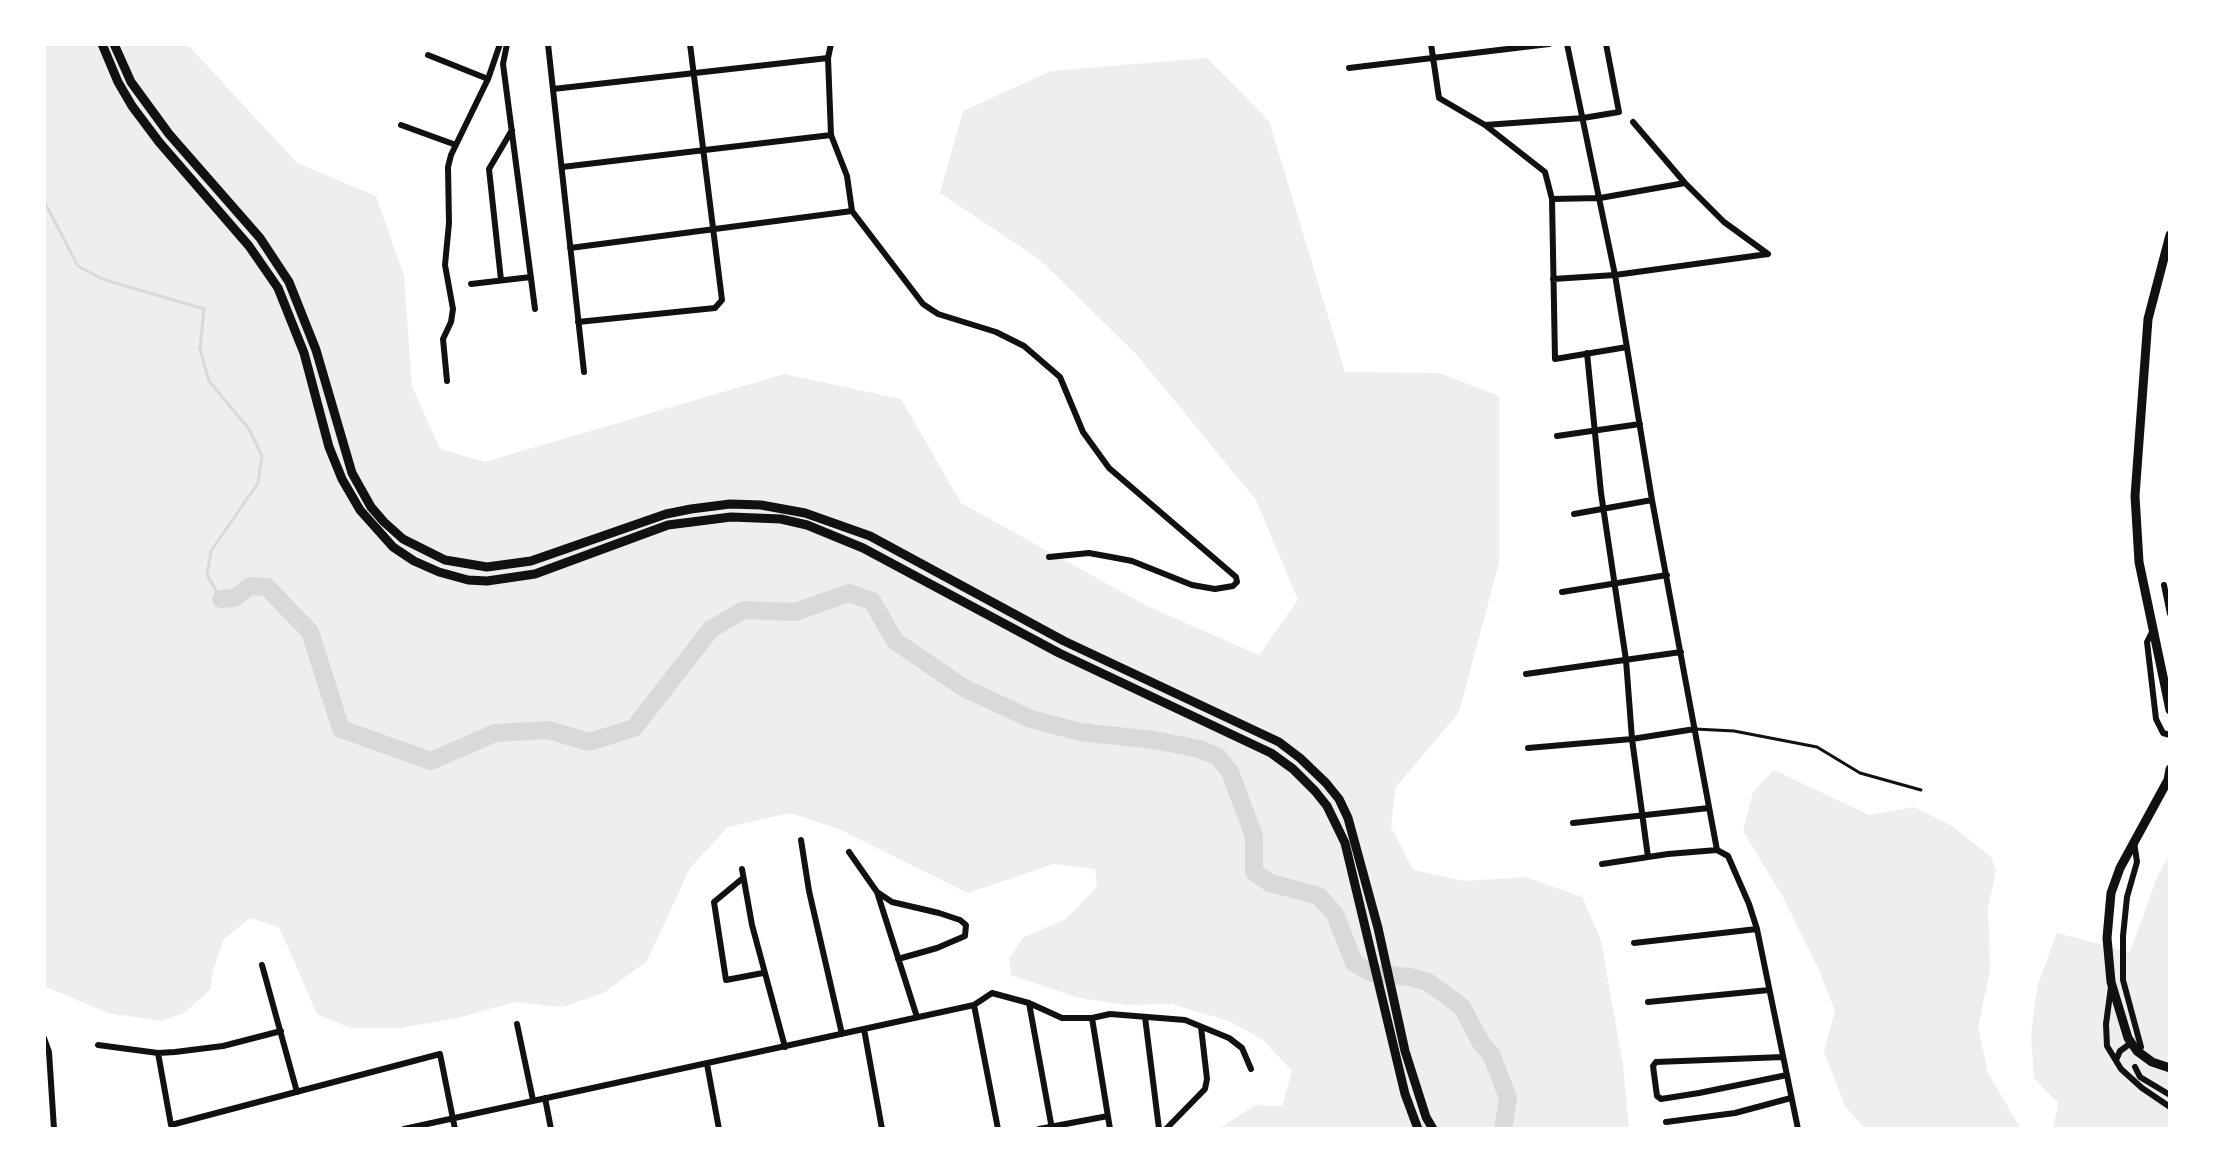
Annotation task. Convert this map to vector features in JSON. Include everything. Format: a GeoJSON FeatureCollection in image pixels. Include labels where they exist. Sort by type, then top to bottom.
{"type":"FeatureCollection","features":[{"type":"Feature","properties":{"kind":"main road"},"geometry":{"type":"LineString","coordinates":[[102,44],[132,106],[249,246],[278,288],[304,353],[329,447],[342,479],[360,510],[393,547],[439,572],[468,580],[500,580],[535,574],[668,525],[731,517],[781,519],[807,525],[863,548],[1059,653],[1271,753],[1293,769],[1327,806],[1345,843],[1378,928],[1413,1078],[1433,1129]]}},
{"type":"Feature","properties":{"kind":"main road"},"geometry":{"type":"LineString","coordinates":[[114,44],[131,82],[169,134],[260,238],[289,282],[316,350],[352,473],[371,507],[403,539],[427,553],[469,566],[499,566],[531,561],[666,514],[691,509],[730,504],[761,505],[805,513],[870,536],[1064,641],[1279,742],[1315,770],[1339,799],[1355,839],[1367,932],[1405,1094],[1418,1129]]}},
{"type":"Feature","properties":{"kind":"main road"},"geometry":{"type":"LineString","coordinates":[[2170,235],[2148,319],[2135,496],[2139,562],[2170,710]]}},
{"type":"Feature","properties":{"kind":"main road"},"geometry":{"type":"LineString","coordinates":[[2170,769],[2168,780],[2134,842],[2111,893],[2107,938],[2111,982],[2121,1023],[2152,1062],[2170,1068]]}},
{"type":"Feature","properties":{"kind":"street"},"geometry":{"type":"LineString","coordinates":[[447,381],[443,339],[453,309],[445,265],[449,223],[448,167],[488,79],[500,44]]}},
{"type":"Feature","properties":{"kind":"street"},"geometry":{"type":"LineString","coordinates":[[507,44],[503,64],[535,309]]}},
{"type":"Feature","properties":{"kind":"street"},"geometry":{"type":"LineString","coordinates":[[548,44],[584,372]]}},
{"type":"Feature","properties":{"kind":"street"},"geometry":{"type":"LineString","coordinates":[[578,322],[718,306],[722,300],[690,44]]}},
{"type":"Feature","properties":{"kind":"street"},"geometry":{"type":"LineString","coordinates":[[831,44],[828,58],[831,135],[847,176],[852,211],[923,304],[938,314],[996,332],[1024,346],[1060,377],[1083,432],[1109,468],[1236,577],[1237,582],[1233,586],[1215,589],[1192,585],[1132,561],[1089,553],[1049,557]]}},
{"type":"Feature","properties":{"kind":"street"},"geometry":{"type":"LineString","coordinates":[[1431,44],[1439,98],[1485,125],[1545,172],[1552,199],[1555,359],[1627,347]]}},
{"type":"Feature","properties":{"kind":"street"},"geometry":{"type":"LineString","coordinates":[[1349,68],[1549,44]]}},
{"type":"Feature","properties":{"kind":"street"},"geometry":{"type":"LineString","coordinates":[[1567,44],[1615,275],[1652,500],[1717,850]]}},
{"type":"Feature","properties":{"kind":"street"},"geometry":{"type":"LineString","coordinates":[[1485,125],[1583,118],[1619,112],[1606,44]]}},
{"type":"Feature","properties":{"kind":"street"},"geometry":{"type":"LineString","coordinates":[[428,55],[488,79]]}},
{"type":"Feature","properties":{"kind":"street"},"geometry":{"type":"LineString","coordinates":[[553,89],[828,58]]}},
{"type":"Feature","properties":{"kind":"street"},"geometry":{"type":"LineString","coordinates":[[1553,279],[1615,275],[1768,254],[1724,222],[1685,183],[1633,122]]}},
{"type":"Feature","properties":{"kind":"street"},"geometry":{"type":"LineString","coordinates":[[401,125],[456,145]]}},
{"type":"Feature","properties":{"kind":"street"},"geometry":{"type":"LineString","coordinates":[[501,280],[489,169],[512,130]]}},
{"type":"Feature","properties":{"kind":"street"},"geometry":{"type":"LineString","coordinates":[[562,167],[831,135]]}},
{"type":"Feature","properties":{"kind":"street"},"geometry":{"type":"LineString","coordinates":[[1552,199],[1600,198],[1685,183]]}},
{"type":"Feature","properties":{"kind":"street"},"geometry":{"type":"LineString","coordinates":[[570,248],[852,211]]}},
{"type":"Feature","properties":{"kind":"street"},"geometry":{"type":"LineString","coordinates":[[471,284],[531,277]]}},
{"type":"Feature","properties":{"kind":"street"},"geometry":{"type":"LineString","coordinates":[[1587,353],[1648,857]]}},
{"type":"Feature","properties":{"kind":"street"},"geometry":{"type":"LineString","coordinates":[[1557,436],[1640,424]]}},
{"type":"Feature","properties":{"kind":"street"},"geometry":{"type":"LineString","coordinates":[[1574,514],[1652,500]]}},
{"type":"Feature","properties":{"kind":"street"},"geometry":{"type":"LineString","coordinates":[[1562,592],[1667,575]]}},
{"type":"Feature","properties":{"kind":"street"},"geometry":{"type":"LineString","coordinates":[[2164,585],[2170,614]]}},
{"type":"Feature","properties":{"kind":"street"},"geometry":{"type":"LineString","coordinates":[[2153,630],[2147,642],[2156,719],[2168,734]]}},
{"type":"Feature","properties":{"kind":"street"},"geometry":{"type":"LineString","coordinates":[[1526,674],[1681,652]]}},
{"type":"Feature","properties":{"kind":"street"},"geometry":{"type":"LineString","coordinates":[[2164,679],[2170,691]]}},
{"type":"Feature","properties":{"kind":"street"},"geometry":{"type":"LineString","coordinates":[[1528,748],[1632,739],[1695,729]]}},
{"type":"Feature","properties":{"kind":"street"},"geometry":{"type":"LineString","coordinates":[[1573,823],[1709,808]]}},
{"type":"Feature","properties":{"kind":"street"},"geometry":{"type":"LineString","coordinates":[[801,840],[809,891],[842,1034]]}},
{"type":"Feature","properties":{"kind":"street"},"geometry":{"type":"LineString","coordinates":[[2116,1060],[2120,1051],[2136,1045],[2123,980],[2127,897],[2137,862],[2134,842]]}},
{"type":"Feature","properties":{"kind":"street"},"geometry":{"type":"LineString","coordinates":[[1602,864],[1717,850],[1728,856],[1757,929],[1798,1129]]}},
{"type":"Feature","properties":{"kind":"street"},"geometry":{"type":"LineString","coordinates":[[849,852],[877,892],[917,1017]]}},
{"type":"Feature","properties":{"kind":"street"},"geometry":{"type":"LineString","coordinates":[[742,869],[763,973],[785,1047]]}},
{"type":"Feature","properties":{"kind":"street"},"geometry":{"type":"LineString","coordinates":[[743,878],[714,902],[726,980],[763,973]]}},
{"type":"Feature","properties":{"kind":"street"},"geometry":{"type":"LineString","coordinates":[[877,892],[892,902],[960,920],[966,925],[965,936],[898,959]]}},
{"type":"Feature","properties":{"kind":"street"},"geometry":{"type":"LineString","coordinates":[[1634,943],[1757,929]]}},
{"type":"Feature","properties":{"kind":"street"},"geometry":{"type":"LineString","coordinates":[[262,965],[297,1092]]}},
{"type":"Feature","properties":{"kind":"street"},"geometry":{"type":"LineString","coordinates":[[2111,982],[2107,1046],[2121,1069],[2170,1107]]}},
{"type":"Feature","properties":{"kind":"street"},"geometry":{"type":"LineString","coordinates":[[1648,1002],[1769,990]]}},
{"type":"Feature","properties":{"kind":"street"},"geometry":{"type":"LineString","coordinates":[[404,1129],[974,1005],[992,993],[1029,1003],[1062,1018],[1092,1018],[1110,1014],[1185,1020],[1229,1038],[1242,1048],[1251,1069]]}},
{"type":"Feature","properties":{"kind":"street"},"geometry":{"type":"LineString","coordinates":[[1029,1003],[1052,1128]]}},
{"type":"Feature","properties":{"kind":"street"},"geometry":{"type":"LineString","coordinates":[[974,1005],[998,1129]]}},
{"type":"Feature","properties":{"kind":"street"},"geometry":{"type":"LineString","coordinates":[[1145,1017],[1159,1129]]}},
{"type":"Feature","properties":{"kind":"street"},"geometry":{"type":"LineString","coordinates":[[1092,1018],[1110,1129]]}},
{"type":"Feature","properties":{"kind":"street"},"geometry":{"type":"LineString","coordinates":[[517,1024],[533,1100]]}},
{"type":"Feature","properties":{"kind":"street"},"geometry":{"type":"LineString","coordinates":[[1166,1129],[1205,1089],[1207,1079],[1201,1027]]}},
{"type":"Feature","properties":{"kind":"street"},"geometry":{"type":"LineString","coordinates":[[864,1029],[882,1129]]}},
{"type":"Feature","properties":{"kind":"street"},"geometry":{"type":"LineString","coordinates":[[98,1045],[158,1053],[223,1046],[281,1031]]}},
{"type":"Feature","properties":{"kind":"street"},"geometry":{"type":"LineString","coordinates":[[44,1038],[49,1052],[48,1108],[54,1129]]}},
{"type":"Feature","properties":{"kind":"street"},"geometry":{"type":"LineString","coordinates":[[158,1053],[171,1127],[440,1054],[455,1129]]}},
{"type":"Feature","properties":{"kind":"street"},"geometry":{"type":"LineString","coordinates":[[1783,1057],[1656,1062],[1653,1066],[1657,1096],[1661,1099],[1699,1093],[1787,1075]]}},
{"type":"Feature","properties":{"kind":"street"},"geometry":{"type":"LineString","coordinates":[[707,1064],[719,1129]]}},
{"type":"Feature","properties":{"kind":"street"},"geometry":{"type":"LineString","coordinates":[[2135,1067],[2140,1077],[2170,1095]]}},
{"type":"Feature","properties":{"kind":"street"},"geometry":{"type":"LineString","coordinates":[[545,1098],[551,1129]]}},
{"type":"Feature","properties":{"kind":"street"},"geometry":{"type":"LineString","coordinates":[[1666,1122],[1735,1113],[1791,1098]]}},
{"type":"Feature","properties":{"kind":"street"},"geometry":{"type":"LineString","coordinates":[[1039,1129],[1108,1116]]}},
{"type":"Feature","properties":{"kind":"lane"},"geometry":{"type":"LineString","coordinates":[[1695,729],[1734,731],[1817,747],[1860,773],[1921,790]]}},
{"type":"Feature","properties":{"kind":"shaded area"},"geometry":{"type":"Polygon","coordinates":[[[44,44],[187,44],[297,163],[376,196],[404,276],[412,386],[440,449],[485,462],[784,374],[901,399],[961,503],[1149,607],[1259,655],[1298,600],[1256,500],[1137,355],[1039,259],[940,193],[963,111],[1051,71],[1207,58],[1269,121],[1345,372],[1439,373],[1499,396],[1499,563],[1459,712],[1396,787],[1391,827],[1413,870],[1465,881],[1525,877],[1582,897],[1601,940],[1623,1065],[1629,1129],[1218,1129],[1256,1105],[1282,1106],[1292,1071],[1263,1040],[1229,1021],[1171,1004],[1125,1005],[1076,997],[1011,975],[1009,959],[1024,937],[1066,919],[1097,887],[1095,869],[1053,864],[968,893],[841,830],[790,813],[728,827],[690,868],[647,961],[605,992],[563,1007],[514,1002],[458,1018],[400,1028],[350,1028],[317,1014],[279,927],[250,918],[223,940],[210,990],[184,1013],[160,1021],[108,1013],[44,986],[44,44]]]}},
{"type":"Feature","properties":{"kind":"shaded area"},"geometry":{"type":"Polygon","coordinates":[[[1774,770],[1869,815],[1914,807],[1952,826],[1991,857],[1996,871],[1988,908],[1990,970],[1978,1028],[1988,1073],[2021,1129],[1865,1129],[1845,1106],[1824,1052],[1835,1011],[1819,970],[1783,897],[1743,831],[1753,792],[1774,770]]]}},
{"type":"Feature","properties":{"kind":"shaded area"},"geometry":{"type":"Polygon","coordinates":[[[2170,854],[2170,1129],[2053,1129],[2058,1103],[2034,1078],[2031,1035],[2037,987],[2057,933],[2130,952],[2158,875],[2170,854]]]}},
{"type":"Feature","properties":{"kind":"waterway"},"geometry":{"type":"LineString","coordinates":[[44,201],[78,266],[102,279],[204,309],[200,349],[209,381],[249,429],[262,456],[258,483],[211,551],[207,575],[221,599]]}},
{"type":"Feature","properties":{"kind":"waterway"},"geometry":{"type":"LineString","coordinates":[[221,599],[235,598],[250,586],[267,587],[310,632],[341,729],[431,761],[495,733],[548,730],[589,742],[634,728],[711,629],[744,610],[795,612],[849,593],[872,601],[895,641],[964,688],[1031,719],[1080,732],[1154,740],[1200,749],[1218,757],[1230,772],[1254,836],[1254,872],[1270,883],[1319,896],[1335,914],[1354,963],[1372,973],[1428,982],[1462,1007],[1481,1043],[1491,1054],[1508,1098],[1503,1129]]}}]}
